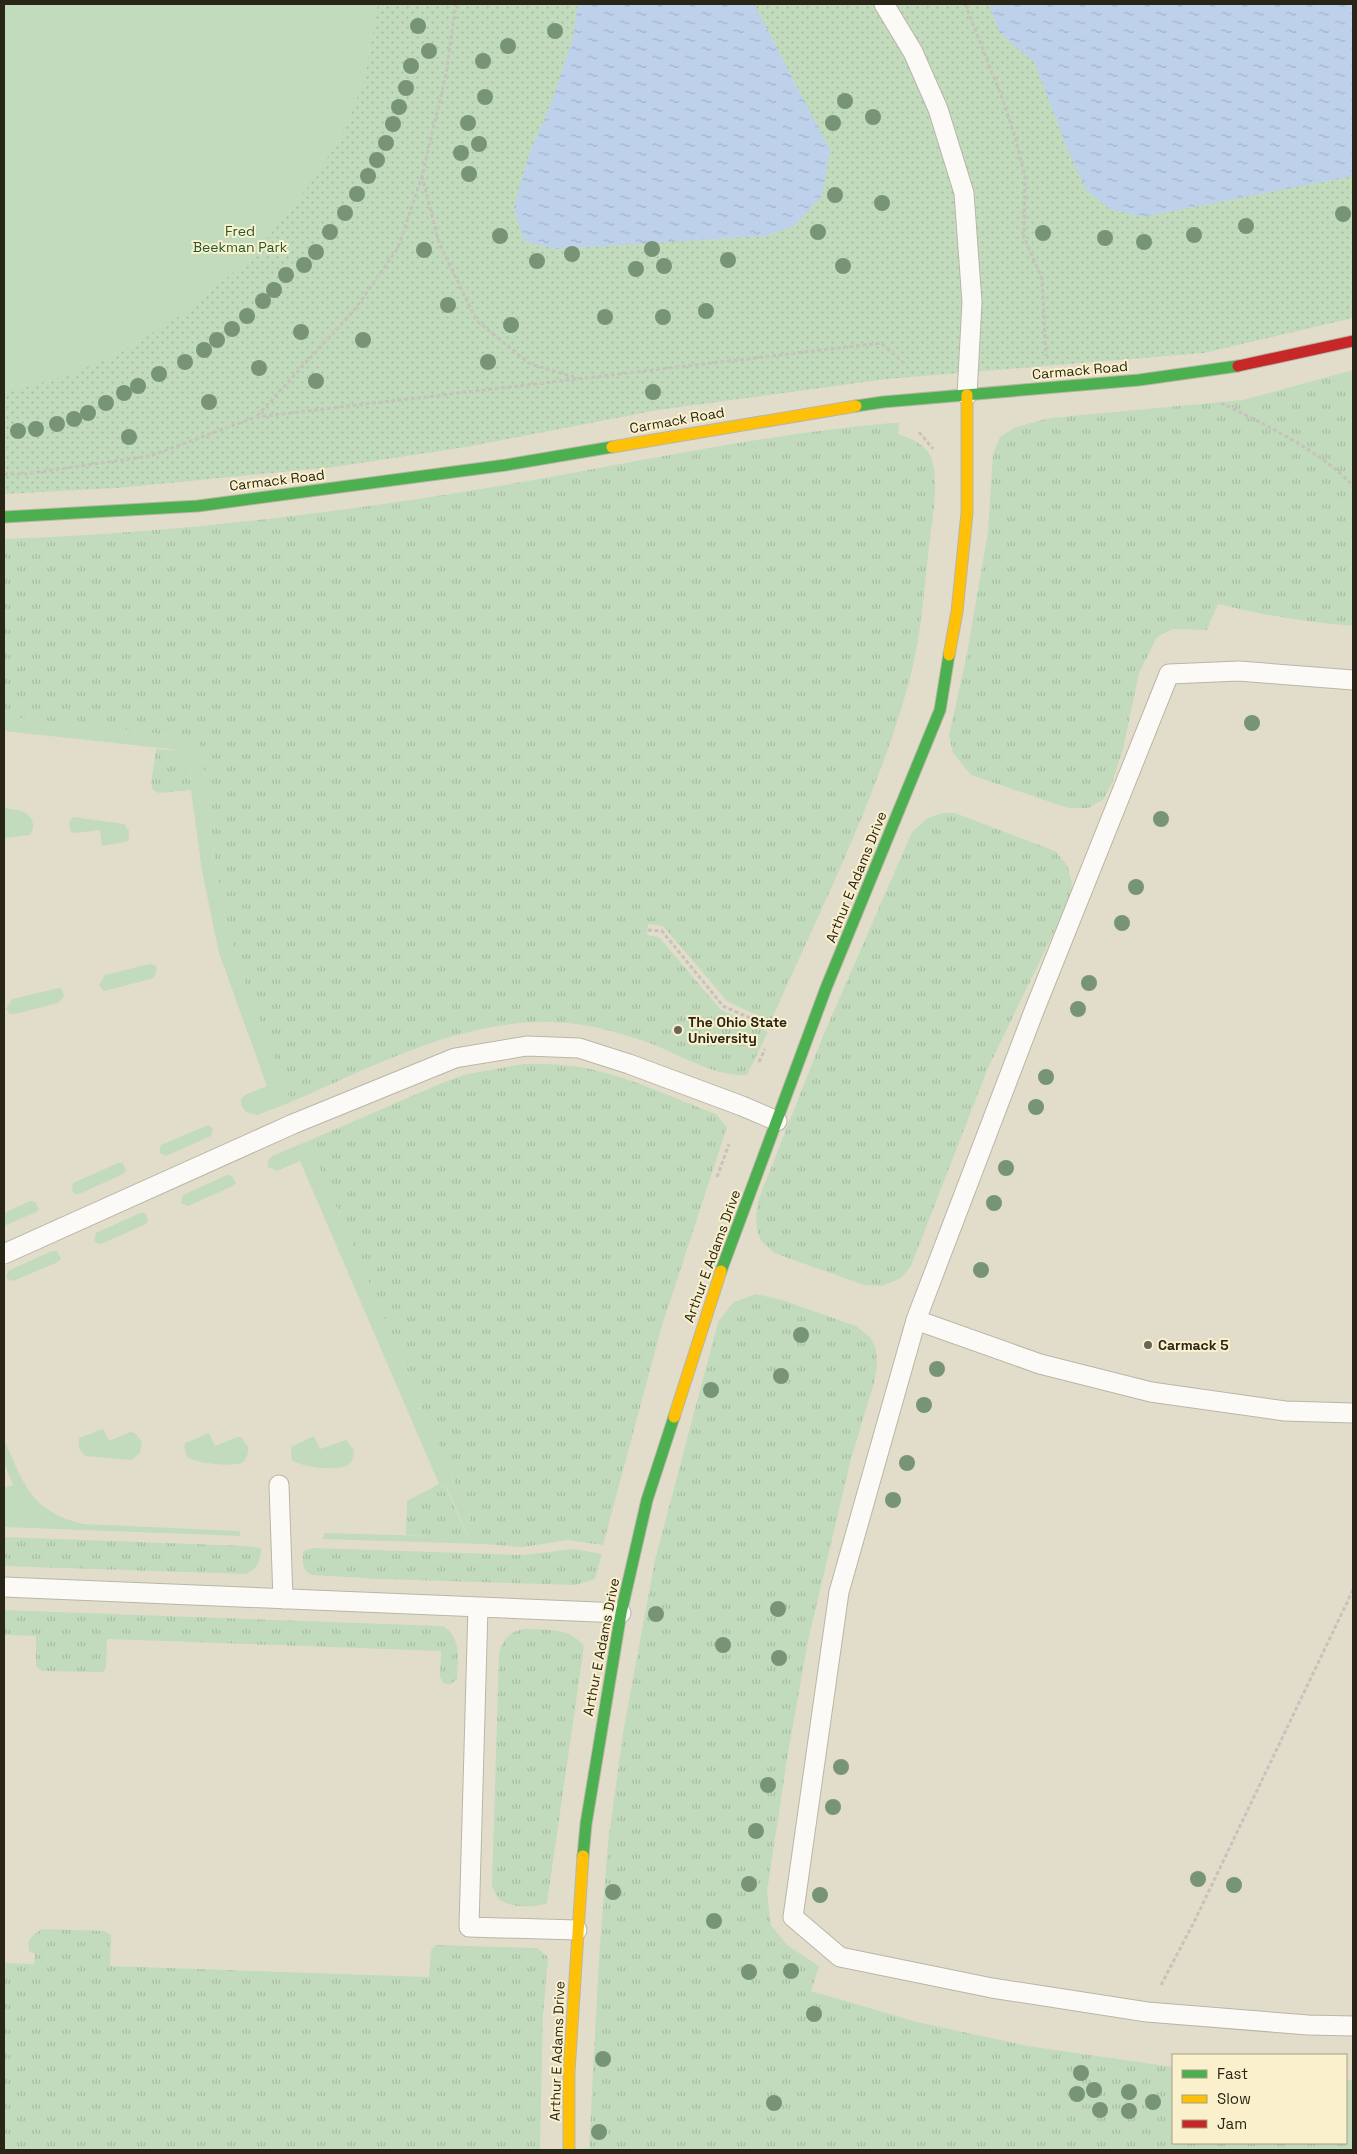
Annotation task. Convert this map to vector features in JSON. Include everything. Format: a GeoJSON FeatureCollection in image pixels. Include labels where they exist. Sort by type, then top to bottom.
{"type":"FeatureCollection","features":[{"type":"Feature","properties":{"kind":"street","name":"Carmack Road"},"geometry":{"type":"LineString","coordinates":[[4,517],[218,503],[506,465],[883,402],[1139,380],[1253,364],[1353,342]]}},
{"type":"Feature","properties":{"kind":"street","name":"Arthur E Adams Drive"},"geometry":{"type":"LineString","coordinates":[[569,2150],[569,2072],[577,1930],[586,1824],[622,1614],[647,1500],[715,1288],[826,988],[940,710],[956,612],[967,513],[967,394]]}},
{"type":"Feature","properties":{"kind":"lane"},"geometry":{"type":"LineString","coordinates":[[884,4],[913,52],[938,108],[964,193],[972,302],[967,394]]}},
{"type":"Feature","properties":{"kind":"lane"},"geometry":{"type":"LineString","coordinates":[[1353,680],[1239,671],[1170,674],[1034,1011],[916,1320],[839,1592],[793,1916],[840,1957],[992,1988],[1147,2012],[1308,2025],[1353,2026]]}},
{"type":"Feature","properties":{"kind":"lane"},"geometry":{"type":"LineString","coordinates":[[4,1254],[293,1124],[455,1058],[527,1046],[579,1048],[646,1070],[777,1121]]}},
{"type":"Feature","properties":{"kind":"lane"},"geometry":{"type":"LineString","coordinates":[[916,1320],[1040,1364],[1151,1392],[1285,1411],[1353,1413]]}},
{"type":"Feature","properties":{"kind":"lane"},"geometry":{"type":"LineString","coordinates":[[279,1485],[283,1599]]}},
{"type":"Feature","properties":{"kind":"lane"},"geometry":{"type":"LineString","coordinates":[[4,1587],[622,1614]]}},
{"type":"Feature","properties":{"kind":"lane"},"geometry":{"type":"LineString","coordinates":[[478,1607],[469,1927],[577,1930]]}},
{"type":"Feature","properties":{"kind":"path"},"geometry":{"type":"LineString","coordinates":[[256,417],[355,309],[398,248],[422,176],[446,74],[456,4]]}},
{"type":"Feature","properties":{"kind":"path"},"geometry":{"type":"LineString","coordinates":[[965,4],[1001,95],[1015,137],[1024,177],[1024,238],[1042,279],[1046,362]]}},
{"type":"Feature","properties":{"kind":"path"},"geometry":{"type":"LineString","coordinates":[[422,176],[439,243],[477,321],[530,364],[580,378]]}},
{"type":"Feature","properties":{"kind":"path"},"geometry":{"type":"LineString","coordinates":[[4,474],[25,474],[150,456],[256,417],[881,343],[912,371]]}},
{"type":"Feature","properties":{"kind":"path"},"geometry":{"type":"LineString","coordinates":[[1221,403],[1273,428],[1317,456],[1347,479],[1353,486]]}},
{"type":"Feature","properties":{"kind":"path"},"geometry":{"type":"LineString","coordinates":[[911,429],[918,430],[935,450]]}},
{"type":"Feature","properties":{"kind":"path"},"geometry":{"type":"LineString","coordinates":[[648,930],[662,931],[723,1006],[775,1030]]}},
{"type":"Feature","properties":{"kind":"path"},"geometry":{"type":"LineString","coordinates":[[771,1038],[779,1021]]}},
{"type":"Feature","properties":{"kind":"path"},"geometry":{"type":"LineString","coordinates":[[759,1062],[767,1046]]}},
{"type":"Feature","properties":{"kind":"path"},"geometry":{"type":"LineString","coordinates":[[1147,2012],[1195,1920],[1353,1590]]}},
{"type":"Feature","properties":{"kind":"green space","name":"Fred Beekman Park"},"geometry":{"type":"Polygon","coordinates":[[[4,4],[1353,4],[1353,318],[1204,353],[887,379],[658,410],[466,447],[334,467],[118,488],[4,494],[4,4]]]}},
{"type":"Feature","properties":{"kind":"green space"},"geometry":{"type":"Polygon","coordinates":[[[4,4],[378,4],[365,78],[345,130],[317,175],[255,254],[189,310],[120,353],[70,375],[4,393],[4,4]]]}},
{"type":"Feature","properties":{"kind":"green space"},"geometry":{"type":"Polygon","coordinates":[[[1353,370],[1353,626],[1285,618],[1218,604],[1207,630],[1173,629],[1157,637],[1139,673],[1123,749],[1112,783],[1103,800],[1088,808],[1068,808],[971,775],[953,753],[949,735],[966,659],[988,532],[993,454],[1000,437],[1016,427],[1050,418],[1243,400],[1353,370]]]}},
{"type":"Feature","properties":{"kind":"green space"},"geometry":{"type":"Polygon","coordinates":[[[899,423],[898,434],[917,442],[925,448],[931,457],[935,478],[924,598],[913,665],[896,726],[881,769],[828,896],[771,1021],[728,1002],[663,926],[648,924],[647,935],[659,937],[721,1010],[768,1032],[747,1075],[735,1075],[710,1069],[650,1043],[607,1030],[565,1023],[524,1023],[484,1028],[405,1052],[291,1102],[248,992],[226,922],[213,849],[203,759],[183,737],[4,716],[4,539],[193,527],[318,513],[505,485],[795,434],[899,423]]]}},
{"type":"Feature","properties":{"kind":"green space"},"geometry":{"type":"Polygon","coordinates":[[[4,716],[183,737],[193,739],[199,743],[203,759],[213,849],[226,922],[248,992],[291,1102],[257,1115],[246,1112],[241,1105],[241,1099],[245,1095],[267,1086],[219,953],[202,871],[191,790],[190,759],[180,760],[175,750],[170,749],[4,731],[4,716]]]}},
{"type":"Feature","properties":{"kind":"green space"},"geometry":{"type":"Polygon","coordinates":[[[156,749],[175,750],[190,758],[191,790],[159,793],[153,790],[151,783],[156,749]]]}},
{"type":"Feature","properties":{"kind":"green space"},"geometry":{"type":"Polygon","coordinates":[[[4,808],[19,810],[31,818],[33,828],[30,835],[5,838],[4,808]]]}},
{"type":"Feature","properties":{"kind":"green space"},"geometry":{"type":"Polygon","coordinates":[[[943,813],[955,813],[1055,851],[1067,865],[1072,883],[1069,901],[988,1068],[911,1266],[901,1278],[882,1286],[864,1285],[774,1253],[761,1241],[757,1230],[758,1201],[823,1036],[912,832],[928,818],[943,813]]]}},
{"type":"Feature","properties":{"kind":"green space"},"geometry":{"type":"Polygon","coordinates":[[[73,817],[124,824],[129,831],[129,839],[126,842],[102,846],[100,830],[71,832],[69,823],[73,817]]]}},
{"type":"Feature","properties":{"kind":"green space"},"geometry":{"type":"Polygon","coordinates":[[[149,964],[155,965],[157,969],[154,977],[151,979],[103,991],[99,985],[105,975],[149,964]]]}},
{"type":"Feature","properties":{"kind":"green space"},"geometry":{"type":"Polygon","coordinates":[[[59,988],[62,989],[64,997],[58,1003],[15,1014],[10,1014],[6,1009],[12,999],[59,988]]]}},
{"type":"Feature","properties":{"kind":"green space"},"geometry":{"type":"Polygon","coordinates":[[[524,1064],[574,1066],[606,1073],[654,1089],[716,1114],[727,1127],[661,1329],[603,1545],[567,1540],[523,1547],[481,1544],[308,1141],[467,1074],[524,1064]]]}},
{"type":"Feature","properties":{"kind":"green space"},"geometry":{"type":"Polygon","coordinates":[[[210,1126],[213,1129],[211,1136],[166,1156],[159,1153],[161,1145],[210,1126]]]}},
{"type":"Feature","properties":{"kind":"green space"},"geometry":{"type":"Polygon","coordinates":[[[308,1141],[481,1544],[323,1539],[324,1533],[468,1537],[447,1488],[439,1484],[300,1161],[277,1171],[268,1167],[268,1161],[272,1156],[308,1141]]]}},
{"type":"Feature","properties":{"kind":"green space"},"geometry":{"type":"Polygon","coordinates":[[[118,1163],[123,1163],[126,1171],[123,1174],[79,1194],[75,1194],[72,1191],[73,1183],[118,1163]]]}},
{"type":"Feature","properties":{"kind":"green space"},"geometry":{"type":"Polygon","coordinates":[[[227,1175],[232,1176],[236,1183],[233,1186],[188,1206],[181,1203],[183,1195],[227,1175]]]}},
{"type":"Feature","properties":{"kind":"green space"},"geometry":{"type":"Polygon","coordinates":[[[30,1201],[35,1202],[39,1209],[36,1212],[4,1226],[4,1213],[30,1201]]]}},
{"type":"Feature","properties":{"kind":"green space"},"geometry":{"type":"Polygon","coordinates":[[[140,1213],[145,1213],[148,1220],[146,1224],[101,1244],[94,1240],[96,1233],[140,1213]]]}},
{"type":"Feature","properties":{"kind":"green space"},"geometry":{"type":"Polygon","coordinates":[[[52,1251],[57,1251],[61,1258],[58,1262],[13,1281],[6,1278],[8,1271],[52,1251]]]}},
{"type":"Feature","properties":{"kind":"green space"},"geometry":{"type":"Polygon","coordinates":[[[756,1294],[782,1300],[856,1326],[870,1337],[876,1349],[877,1366],[874,1383],[851,1459],[808,1641],[787,1759],[767,1892],[771,1925],[787,1945],[819,1966],[811,1991],[917,2022],[1028,2046],[1172,2067],[1172,2144],[1347,2144],[1347,2080],[1353,2080],[1353,2150],[589,2150],[599,1958],[608,1843],[624,1727],[655,1560],[718,1322],[734,1302],[756,1294]]]}},
{"type":"Feature","properties":{"kind":"green space"},"geometry":{"type":"Polygon","coordinates":[[[103,1429],[109,1441],[130,1432],[135,1433],[142,1442],[140,1453],[132,1460],[86,1456],[80,1448],[79,1438],[103,1429]]]}},
{"type":"Feature","properties":{"kind":"green space"},"geometry":{"type":"Polygon","coordinates":[[[209,1433],[215,1446],[241,1437],[248,1447],[245,1460],[239,1464],[224,1465],[198,1461],[187,1457],[184,1447],[185,1443],[209,1433]]]}},
{"type":"Feature","properties":{"kind":"green space"},"geometry":{"type":"Polygon","coordinates":[[[314,1436],[320,1449],[346,1440],[354,1450],[351,1462],[343,1467],[320,1468],[303,1465],[292,1460],[291,1447],[314,1436]]]}},
{"type":"Feature","properties":{"kind":"green space"},"geometry":{"type":"Polygon","coordinates":[[[4,1439],[17,1469],[31,1494],[51,1512],[65,1519],[83,1524],[239,1531],[241,1536],[4,1527],[4,1488],[13,1485],[4,1463],[4,1439]]]}},
{"type":"Feature","properties":{"kind":"green space"},"geometry":{"type":"Polygon","coordinates":[[[439,1484],[446,1488],[468,1538],[406,1535],[407,1501],[439,1484]]]}},
{"type":"Feature","properties":{"kind":"green space"},"geometry":{"type":"Polygon","coordinates":[[[4,1537],[261,1548],[258,1564],[246,1574],[4,1566],[4,1537]]]}},
{"type":"Feature","properties":{"kind":"green space"},"geometry":{"type":"Polygon","coordinates":[[[314,1548],[523,1555],[573,1549],[602,1554],[595,1579],[576,1585],[312,1575],[304,1568],[303,1551],[314,1548]]]}},
{"type":"Feature","properties":{"kind":"green space"},"geometry":{"type":"Polygon","coordinates":[[[4,1610],[442,1626],[448,1630],[456,1642],[458,1657],[457,1679],[450,1685],[443,1683],[440,1677],[441,1651],[107,1639],[106,1668],[103,1672],[42,1671],[36,1666],[36,1636],[4,1635],[4,1610]]]}},
{"type":"Feature","properties":{"kind":"green space"},"geometry":{"type":"Polygon","coordinates":[[[525,1629],[557,1631],[571,1635],[584,1646],[547,1903],[517,1906],[500,1900],[492,1886],[499,1653],[508,1636],[525,1629]]]}},
{"type":"Feature","properties":{"kind":"green space"},"geometry":{"type":"Polygon","coordinates":[[[43,1929],[105,1931],[111,1935],[110,1966],[429,1977],[431,1951],[435,1945],[537,1948],[548,1959],[543,2015],[540,2150],[4,2150],[4,1963],[34,1964],[35,1954],[29,1951],[29,1943],[33,1935],[43,1929]]]}},
{"type":"Feature","properties":{"kind":"water"},"geometry":{"type":"Polygon","coordinates":[[[578,4],[754,4],[830,150],[822,196],[794,226],[766,236],[556,249],[524,241],[514,207],[528,157],[550,106],[573,38],[578,4]]]}},
{"type":"Feature","properties":{"kind":"water"},"geometry":{"type":"Polygon","coordinates":[[[989,4],[1353,4],[1353,176],[1142,217],[1110,209],[1087,191],[1068,151],[1035,63],[1000,33],[989,4]]]}},
{"type":"Feature","properties":{"kind":"traffic: fast"},"geometry":{"type":"LineString","coordinates":[[856,406],[883,402],[1139,380],[1238,366]]}},
{"type":"Feature","properties":{"kind":"traffic: fast"},"geometry":{"type":"LineString","coordinates":[[4,517],[198,506],[506,465],[612,447]]}},
{"type":"Feature","properties":{"kind":"traffic: fast"},"geometry":{"type":"LineString","coordinates":[[721,1271],[826,988],[940,710],[949,655]]}},
{"type":"Feature","properties":{"kind":"traffic: fast"},"geometry":{"type":"LineString","coordinates":[[583,1856],[586,1824],[621,1613],[647,1500],[674,1417]]}},
{"type":"Feature","properties":{"kind":"traffic: slow"},"geometry":{"type":"LineString","coordinates":[[949,655],[957,612],[967,513],[967,395]]}},
{"type":"Feature","properties":{"kind":"traffic: slow"},"geometry":{"type":"LineString","coordinates":[[612,447],[856,406]]}},
{"type":"Feature","properties":{"kind":"traffic: slow"},"geometry":{"type":"LineString","coordinates":[[674,1417],[721,1271]]}},
{"type":"Feature","properties":{"kind":"traffic: slow"},"geometry":{"type":"LineString","coordinates":[[569,2150],[569,2072],[583,1856]]}},
{"type":"Feature","properties":{"kind":"traffic: jam"},"geometry":{"type":"LineString","coordinates":[[1238,366],[1353,341]]}},
{"type":"Feature","properties":{"kind":"place","name":"The Ohio State University"},"geometry":{"type":"Point","coordinates":[678,1030]}},
{"type":"Feature","properties":{"kind":"place","name":"Carmack 5"},"geometry":{"type":"Point","coordinates":[1148,1345]}}]}
